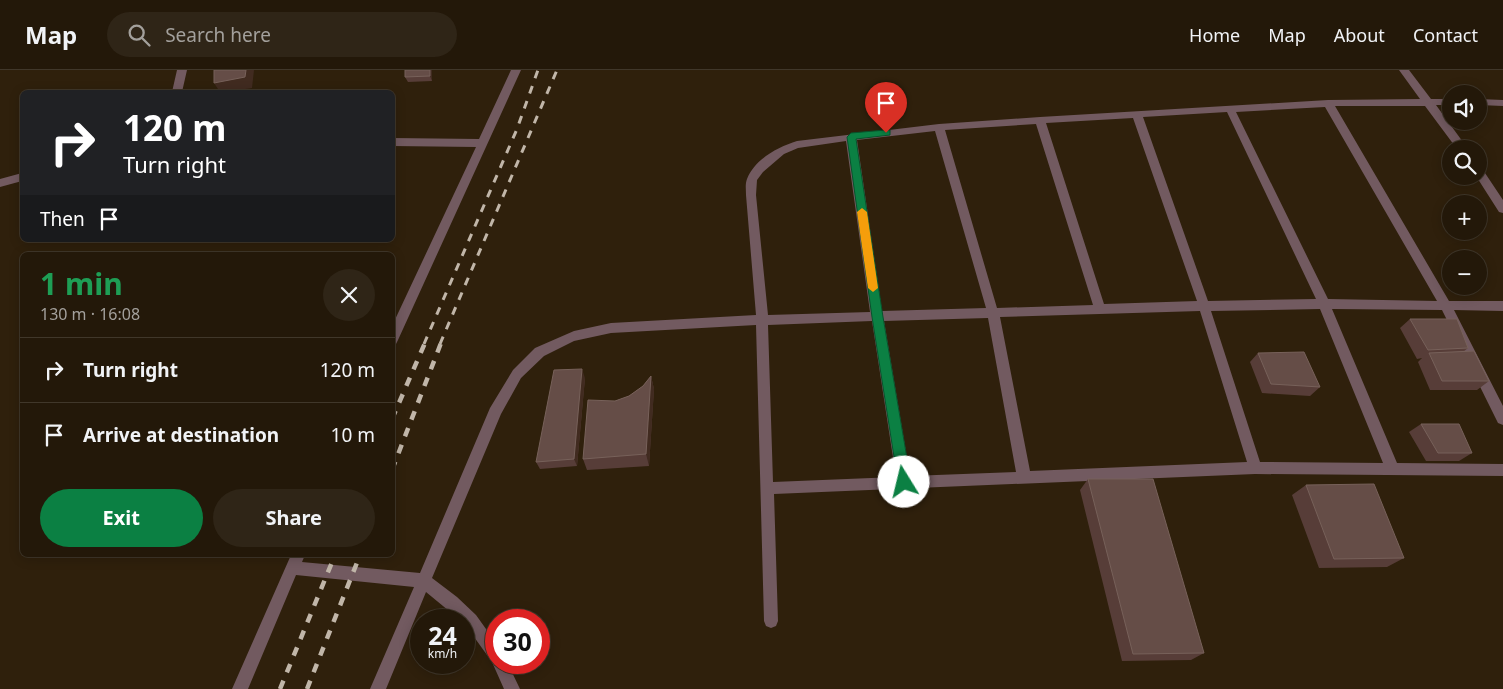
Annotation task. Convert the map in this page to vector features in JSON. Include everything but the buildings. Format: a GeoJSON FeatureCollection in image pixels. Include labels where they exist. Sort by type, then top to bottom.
{"type":"FeatureCollection","features":[{"type":"Feature","properties":{"kind":"street"},"geometry":{"type":"LineString","coordinates":[[177,90],[182,70]]}},
{"type":"Feature","properties":{"kind":"street"},"geometry":{"type":"LineString","coordinates":[[395,334],[516,70]]}},
{"type":"Feature","properties":{"kind":"street"},"geometry":{"type":"LineString","coordinates":[[1404,70],[1455,140]]}},
{"type":"Feature","properties":{"kind":"street"},"geometry":{"type":"LineString","coordinates":[[771,622],[761,291],[751,195],[752,180],[758,169],[780,151],[798,145],[851,137],[939,127],[1328,103],[1442,102]]}},
{"type":"Feature","properties":{"kind":"street"},"geometry":{"type":"LineString","coordinates":[[1487,102],[1503,103]]}},
{"type":"Feature","properties":{"kind":"street"},"geometry":{"type":"LineString","coordinates":[[1328,103],[1446,306],[1503,419]]}},
{"type":"Feature","properties":{"kind":"street"},"geometry":{"type":"LineString","coordinates":[[1230,109],[1324,304],[1392,468]]}},
{"type":"Feature","properties":{"kind":"street"},"geometry":{"type":"LineString","coordinates":[[1137,114],[1204,306],[1256,468]]}},
{"type":"Feature","properties":{"kind":"street"},"geometry":{"type":"LineString","coordinates":[[1040,120],[1100,309]]}},
{"type":"Feature","properties":{"kind":"street"},"geometry":{"type":"LineString","coordinates":[[939,127],[993,313],[1024,477]]}},
{"type":"Feature","properties":{"kind":"street"},"geometry":{"type":"LineString","coordinates":[[851,137],[877,317],[904,482]]}},
{"type":"Feature","properties":{"kind":"street"},"geometry":{"type":"LineString","coordinates":[[395,142],[483,143]]}},
{"type":"Feature","properties":{"kind":"street"},"geometry":{"type":"LineString","coordinates":[[0,183],[20,178]]}},
{"type":"Feature","properties":{"kind":"street"},"geometry":{"type":"LineString","coordinates":[[1487,185],[1503,209]]}},
{"type":"Feature","properties":{"kind":"street"},"geometry":{"type":"LineString","coordinates":[[378,689],[495,412],[522,367],[536,354],[586,332],[610,328],[762,320],[1204,306],[1324,304],[1503,306]]}},
{"type":"Feature","properties":{"kind":"street"},"geometry":{"type":"LineString","coordinates":[[767,488],[1256,468],[1503,470]]}},
{"type":"Feature","properties":{"kind":"street"},"geometry":{"type":"LineString","coordinates":[[240,689],[295,562],[424,581],[452,602],[471,620],[485,640]]}},
{"type":"Feature","properties":{"kind":"street"},"geometry":{"type":"LineString","coordinates":[[505,674],[512,689]]}},
{"type":"Feature","properties":{"kind":"railway"},"geometry":{"type":"LineString","coordinates":[[424,344],[517,129],[538,70]]}},
{"type":"Feature","properties":{"kind":"railway"},"geometry":{"type":"LineString","coordinates":[[440,344],[557,70]]}},
{"type":"Feature","properties":{"kind":"railway"},"geometry":{"type":"LineString","coordinates":[[395,412],[425,343]]}},
{"type":"Feature","properties":{"kind":"railway"},"geometry":{"type":"LineString","coordinates":[[395,462],[441,343]]}},
{"type":"Feature","properties":{"kind":"railway"},"geometry":{"type":"LineString","coordinates":[[280,689],[334,557]]}},
{"type":"Feature","properties":{"kind":"railway"},"geometry":{"type":"LineString","coordinates":[[307,689],[359,557]]}},
{"type":"Feature","properties":{"kind":"slow traffic"},"geometry":{"type":"LineString","coordinates":[[862,212],[873,288]]}},
{"type":"Feature","properties":{"kind":"route"},"geometry":{"type":"LineString","coordinates":[[886,133],[851,137],[877,317],[904,482]]}}]}
